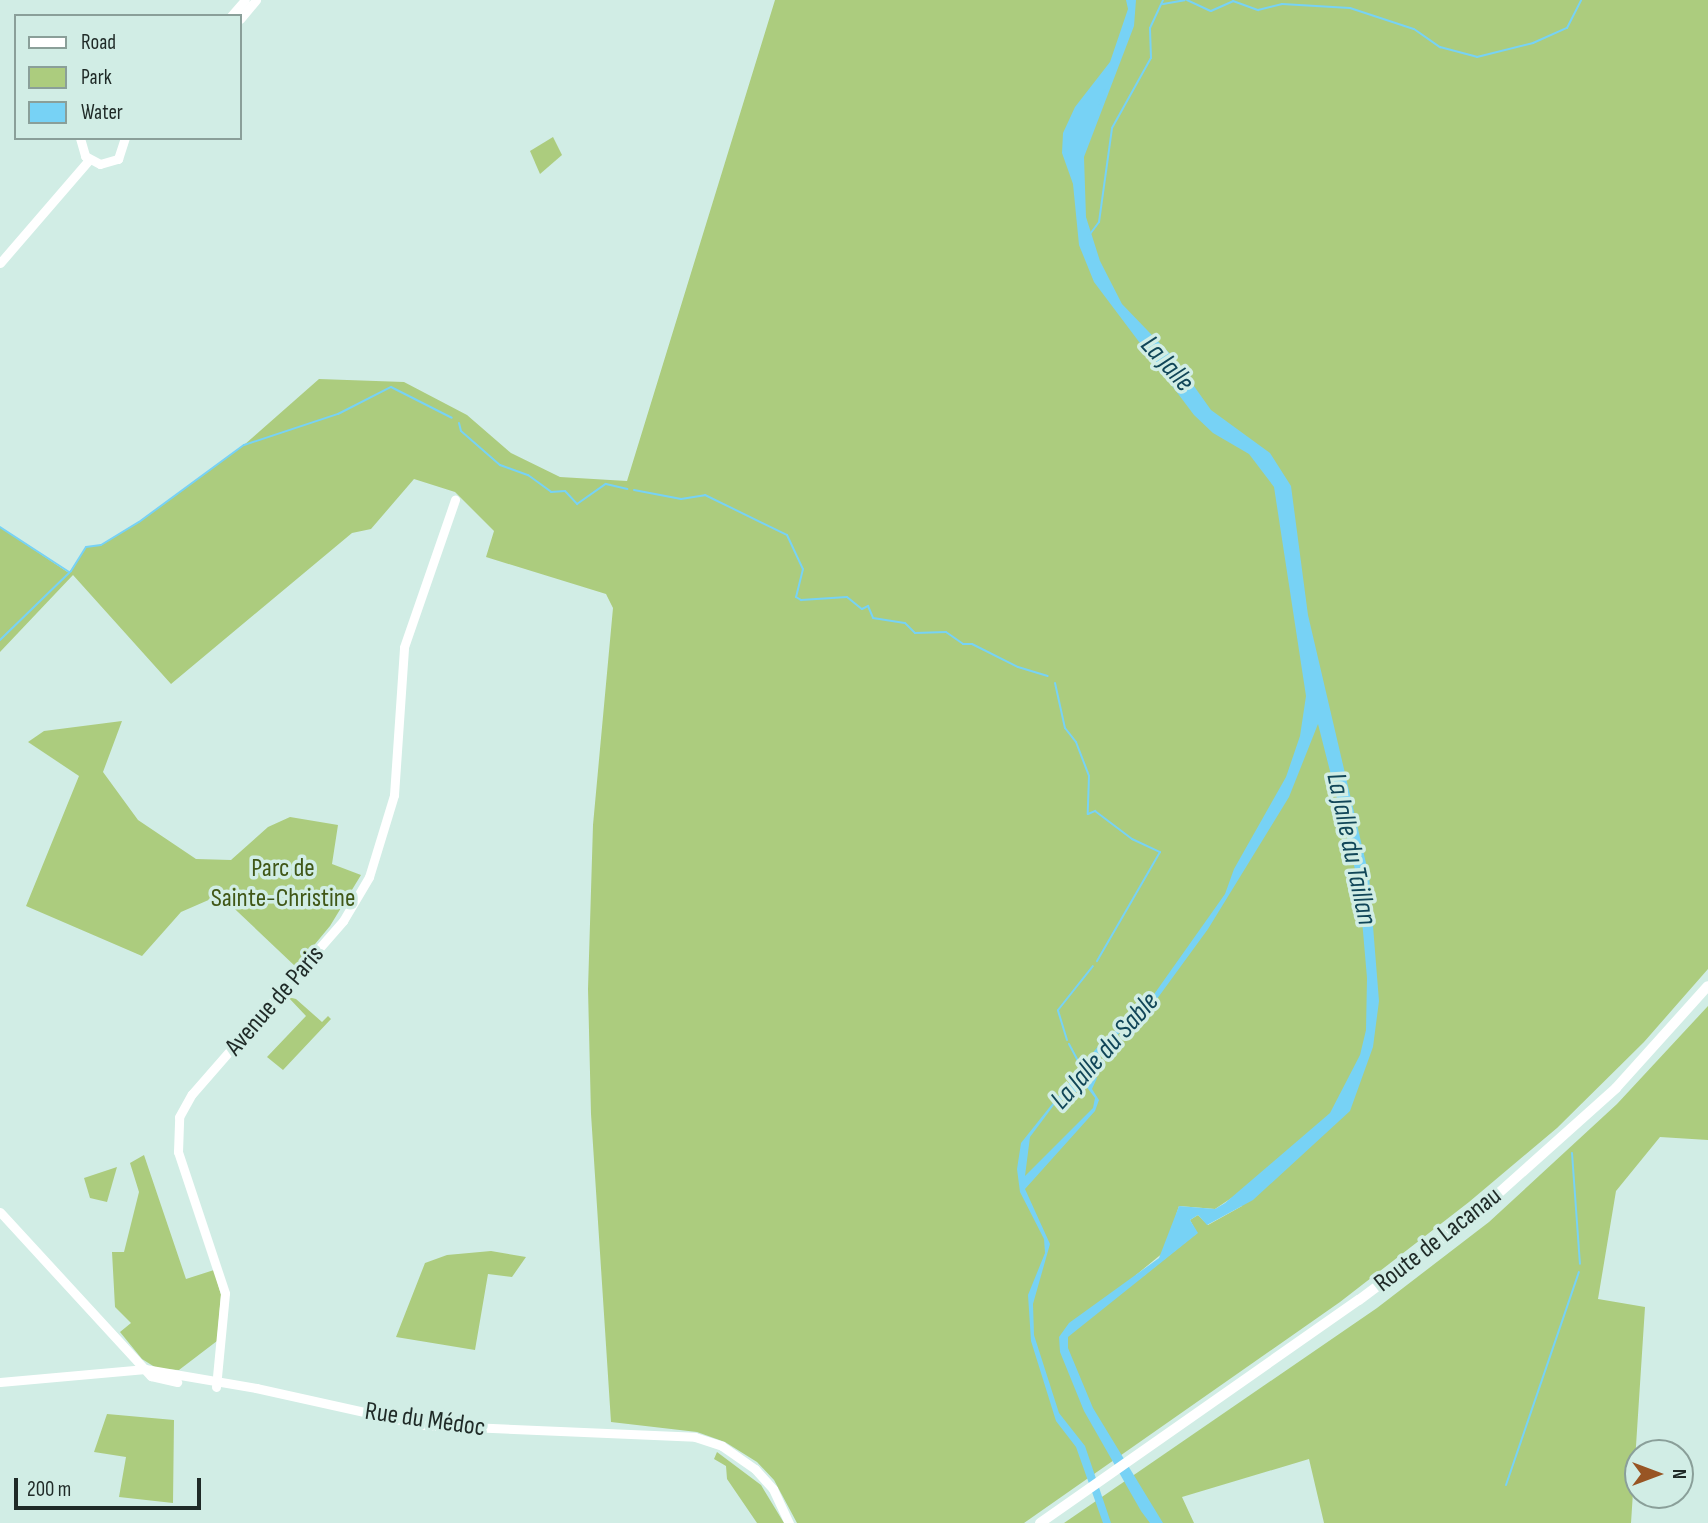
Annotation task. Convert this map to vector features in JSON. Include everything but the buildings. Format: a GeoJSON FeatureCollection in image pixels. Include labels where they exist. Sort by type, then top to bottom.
{"type":"FeatureCollection","features":[{"type":"Feature","properties":{"kind":"main road","name":"Route de Lacanau"},"geometry":{"type":"LineString","coordinates":[[1040,1523],[1349,1308],[1482,1208],[1616,1088],[1708,986]]}},
{"type":"Feature","properties":{"kind":"street"},"geometry":{"type":"LineString","coordinates":[[233,14],[245,0]]}},
{"type":"Feature","properties":{"kind":"street"},"geometry":{"type":"LineString","coordinates":[[242,17],[256,0]]}},
{"type":"Feature","properties":{"kind":"street"},"geometry":{"type":"LineString","coordinates":[[81,140],[89,160],[100,164],[113,162],[123,152],[125,140]]}},
{"type":"Feature","properties":{"kind":"street"},"geometry":{"type":"LineString","coordinates":[[0,263],[89,160]]}},
{"type":"Feature","properties":{"kind":"street","name":"Avenue de Paris"},"geometry":{"type":"LineString","coordinates":[[217,1382],[225,1293],[178,1152],[179,1117],[192,1094],[344,921],[369,877],[394,795],[404,647],[454,500]]}},
{"type":"Feature","properties":{"kind":"street","name":"Rue du Médoc"},"geometry":{"type":"LineString","coordinates":[[0,1212],[145,1369],[163,1381],[217,1382],[282,1393],[423,1425],[695,1437],[733,1452],[767,1481],[789,1523]]}},
{"type":"Feature","properties":{"kind":"street"},"geometry":{"type":"LineString","coordinates":[[0,1382],[115,1374],[145,1369]]}},
{"type":"Feature","properties":{"kind":"green space"},"geometry":{"type":"Polygon","coordinates":[[[775,0],[1708,0],[1708,969],[1644,1042],[1557,1128],[1469,1202],[1340,1302],[1024,1523],[797,1523],[774,1480],[757,1462],[725,1442],[697,1432],[611,1422],[591,1114],[588,989],[593,825],[613,608],[606,594],[486,557],[494,531],[455,492],[414,479],[371,529],[352,533],[171,684],[73,575],[0,652],[0,527],[69,573],[86,547],[101,545],[139,522],[244,445],[319,379],[404,382],[467,415],[511,453],[560,477],[627,481],[775,0]],[[1242,1191],[1215,1209],[1179,1206],[1164,1252],[1136,1275],[1137,1281],[1197,1233],[1190,1220],[1198,1215],[1208,1225],[1242,1206],[1242,1191]]]}},
{"type":"Feature","properties":{"kind":"green space"},"geometry":{"type":"Polygon","coordinates":[[[553,137],[562,155],[540,174],[530,151],[553,137]]]}},
{"type":"Feature","properties":{"kind":"green space","name":"Parc de Sainte-Christine"},"geometry":{"type":"Polygon","coordinates":[[[122,721],[103,772],[138,820],[196,859],[231,860],[268,827],[290,817],[338,825],[332,864],[361,875],[330,926],[296,967],[220,895],[181,912],[142,956],[26,906],[79,776],[28,742],[44,731],[122,721]]]}},
{"type":"Feature","properties":{"kind":"green space"},"geometry":{"type":"Polygon","coordinates":[[[288,997],[296,999],[322,1022],[328,1016],[331,1019],[283,1070],[267,1057],[306,1016],[288,997]]]}},
{"type":"Feature","properties":{"kind":"green space"},"geometry":{"type":"Polygon","coordinates":[[[1708,1006],[1708,1140],[1660,1137],[1616,1191],[1598,1299],[1645,1307],[1636,1439],[1624,1439],[1624,1509],[1632,1509],[1631,1523],[1324,1523],[1309,1459],[1182,1497],[1194,1523],[1064,1523],[1377,1308],[1489,1222],[1617,1104],[1708,1006]]]}},
{"type":"Feature","properties":{"kind":"green space"},"geometry":{"type":"Polygon","coordinates":[[[144,1155],[186,1279],[214,1270],[221,1295],[217,1341],[179,1370],[158,1369],[142,1359],[120,1332],[131,1323],[115,1307],[112,1252],[124,1252],[139,1192],[130,1163],[144,1155]]]}},
{"type":"Feature","properties":{"kind":"green space"},"geometry":{"type":"Polygon","coordinates":[[[117,1167],[107,1202],[90,1198],[84,1178],[117,1167]]]}},
{"type":"Feature","properties":{"kind":"green space"},"geometry":{"type":"Polygon","coordinates":[[[491,1251],[526,1257],[512,1277],[488,1274],[475,1350],[396,1337],[425,1263],[447,1255],[491,1251]]]}},
{"type":"Feature","properties":{"kind":"green space"},"geometry":{"type":"Polygon","coordinates":[[[107,1414],[174,1420],[173,1503],[119,1497],[126,1457],[94,1452],[107,1414]]]}},
{"type":"Feature","properties":{"kind":"green space"},"geometry":{"type":"Polygon","coordinates":[[[717,1452],[761,1485],[784,1523],[757,1523],[727,1479],[726,1466],[714,1459],[717,1452]]]}},
{"type":"Feature","properties":{"kind":"water","name":"La Jalle du Taillan"},"geometry":{"type":"Polygon","coordinates":[[[1126,0],[1136,0],[1134,26],[1084,157],[1086,217],[1100,261],[1122,304],[1174,358],[1211,410],[1270,453],[1291,486],[1308,615],[1369,876],[1379,1001],[1373,1047],[1350,1111],[1253,1200],[1207,1225],[1198,1215],[1190,1220],[1198,1233],[1068,1337],[1068,1348],[1093,1408],[1163,1523],[1150,1523],[1141,1511],[1084,1411],[1060,1352],[1059,1337],[1069,1323],[1159,1258],[1179,1206],[1215,1209],[1225,1203],[1330,1113],[1360,1055],[1366,1030],[1367,978],[1359,885],[1318,724],[1289,797],[1208,929],[1154,1003],[1115,1037],[1088,1068],[1097,1078],[1092,1089],[1099,1100],[1095,1111],[1025,1189],[1050,1244],[1033,1304],[1034,1335],[1059,1413],[1085,1446],[1111,1523],[1103,1523],[1076,1447],[1056,1421],[1031,1341],[1028,1295],[1045,1253],[1044,1239],[1020,1192],[1017,1169],[1021,1143],[1103,1040],[1145,1007],[1225,894],[1234,869],[1286,777],[1300,736],[1306,696],[1274,487],[1249,454],[1213,433],[1194,415],[1094,282],[1079,245],[1073,184],[1062,153],[1063,133],[1075,107],[1110,62],[1128,9],[1126,0]],[[1086,1086],[1054,1105],[1030,1137],[1025,1176],[1093,1108],[1095,1098],[1086,1086]]]}},
{"type":"Feature","properties":{"kind":"waterway"},"geometry":{"type":"LineString","coordinates":[[1090,234],[1099,222],[1112,128],[1151,58],[1150,28],[1163,0]]}},
{"type":"Feature","properties":{"kind":"waterway"},"geometry":{"type":"LineString","coordinates":[[1163,4],[1185,0]]}},
{"type":"Feature","properties":{"kind":"waterway"},"geometry":{"type":"LineString","coordinates":[[1187,0],[1211,11],[1233,1],[1258,10],[1282,4],[1350,8],[1414,29],[1440,47],[1477,57],[1533,43],[1567,28],[1581,0]]}},
{"type":"Feature","properties":{"kind":"waterway","name":"La Jalle"},"geometry":{"type":"LineString","coordinates":[[1099,104],[1105,90]]}},
{"type":"Feature","properties":{"kind":"waterway"},"geometry":{"type":"LineString","coordinates":[[0,640],[71,571],[86,547],[101,545],[139,522],[244,445],[338,414],[391,387],[452,418]]}},
{"type":"Feature","properties":{"kind":"waterway"},"geometry":{"type":"LineString","coordinates":[[459,423],[461,431],[500,465],[528,475],[551,492],[565,491],[577,504],[606,484],[627,489]]}},
{"type":"Feature","properties":{"kind":"waterway"},"geometry":{"type":"LineString","coordinates":[[634,490],[681,499],[705,495],[787,535],[803,569],[796,597],[801,600],[847,597],[862,609],[868,606],[873,618],[905,623],[915,633],[946,632],[963,644],[972,644],[1018,667],[1048,676]]}},
{"type":"Feature","properties":{"kind":"waterway"},"geometry":{"type":"LineString","coordinates":[[0,527],[69,572]]}},
{"type":"Feature","properties":{"kind":"waterway"},"geometry":{"type":"LineString","coordinates":[[1055,683],[1065,728],[1076,742],[1089,776],[1088,814],[1095,811],[1132,839],[1160,852],[1097,961]]}},
{"type":"Feature","properties":{"kind":"waterway"},"geometry":{"type":"LineString","coordinates":[[1067,1040],[1058,1010],[1093,966]]}},
{"type":"Feature","properties":{"kind":"waterway","name":"La Jalle du Sable"},"geometry":{"type":"LineString","coordinates":[[1069,1044],[1083,1070]]}},
{"type":"Feature","properties":{"kind":"waterway"},"geometry":{"type":"LineString","coordinates":[[1572,1153],[1580,1264]]}},
{"type":"Feature","properties":{"kind":"waterway"},"geometry":{"type":"LineString","coordinates":[[1506,1485],[1579,1272]]}}]}
